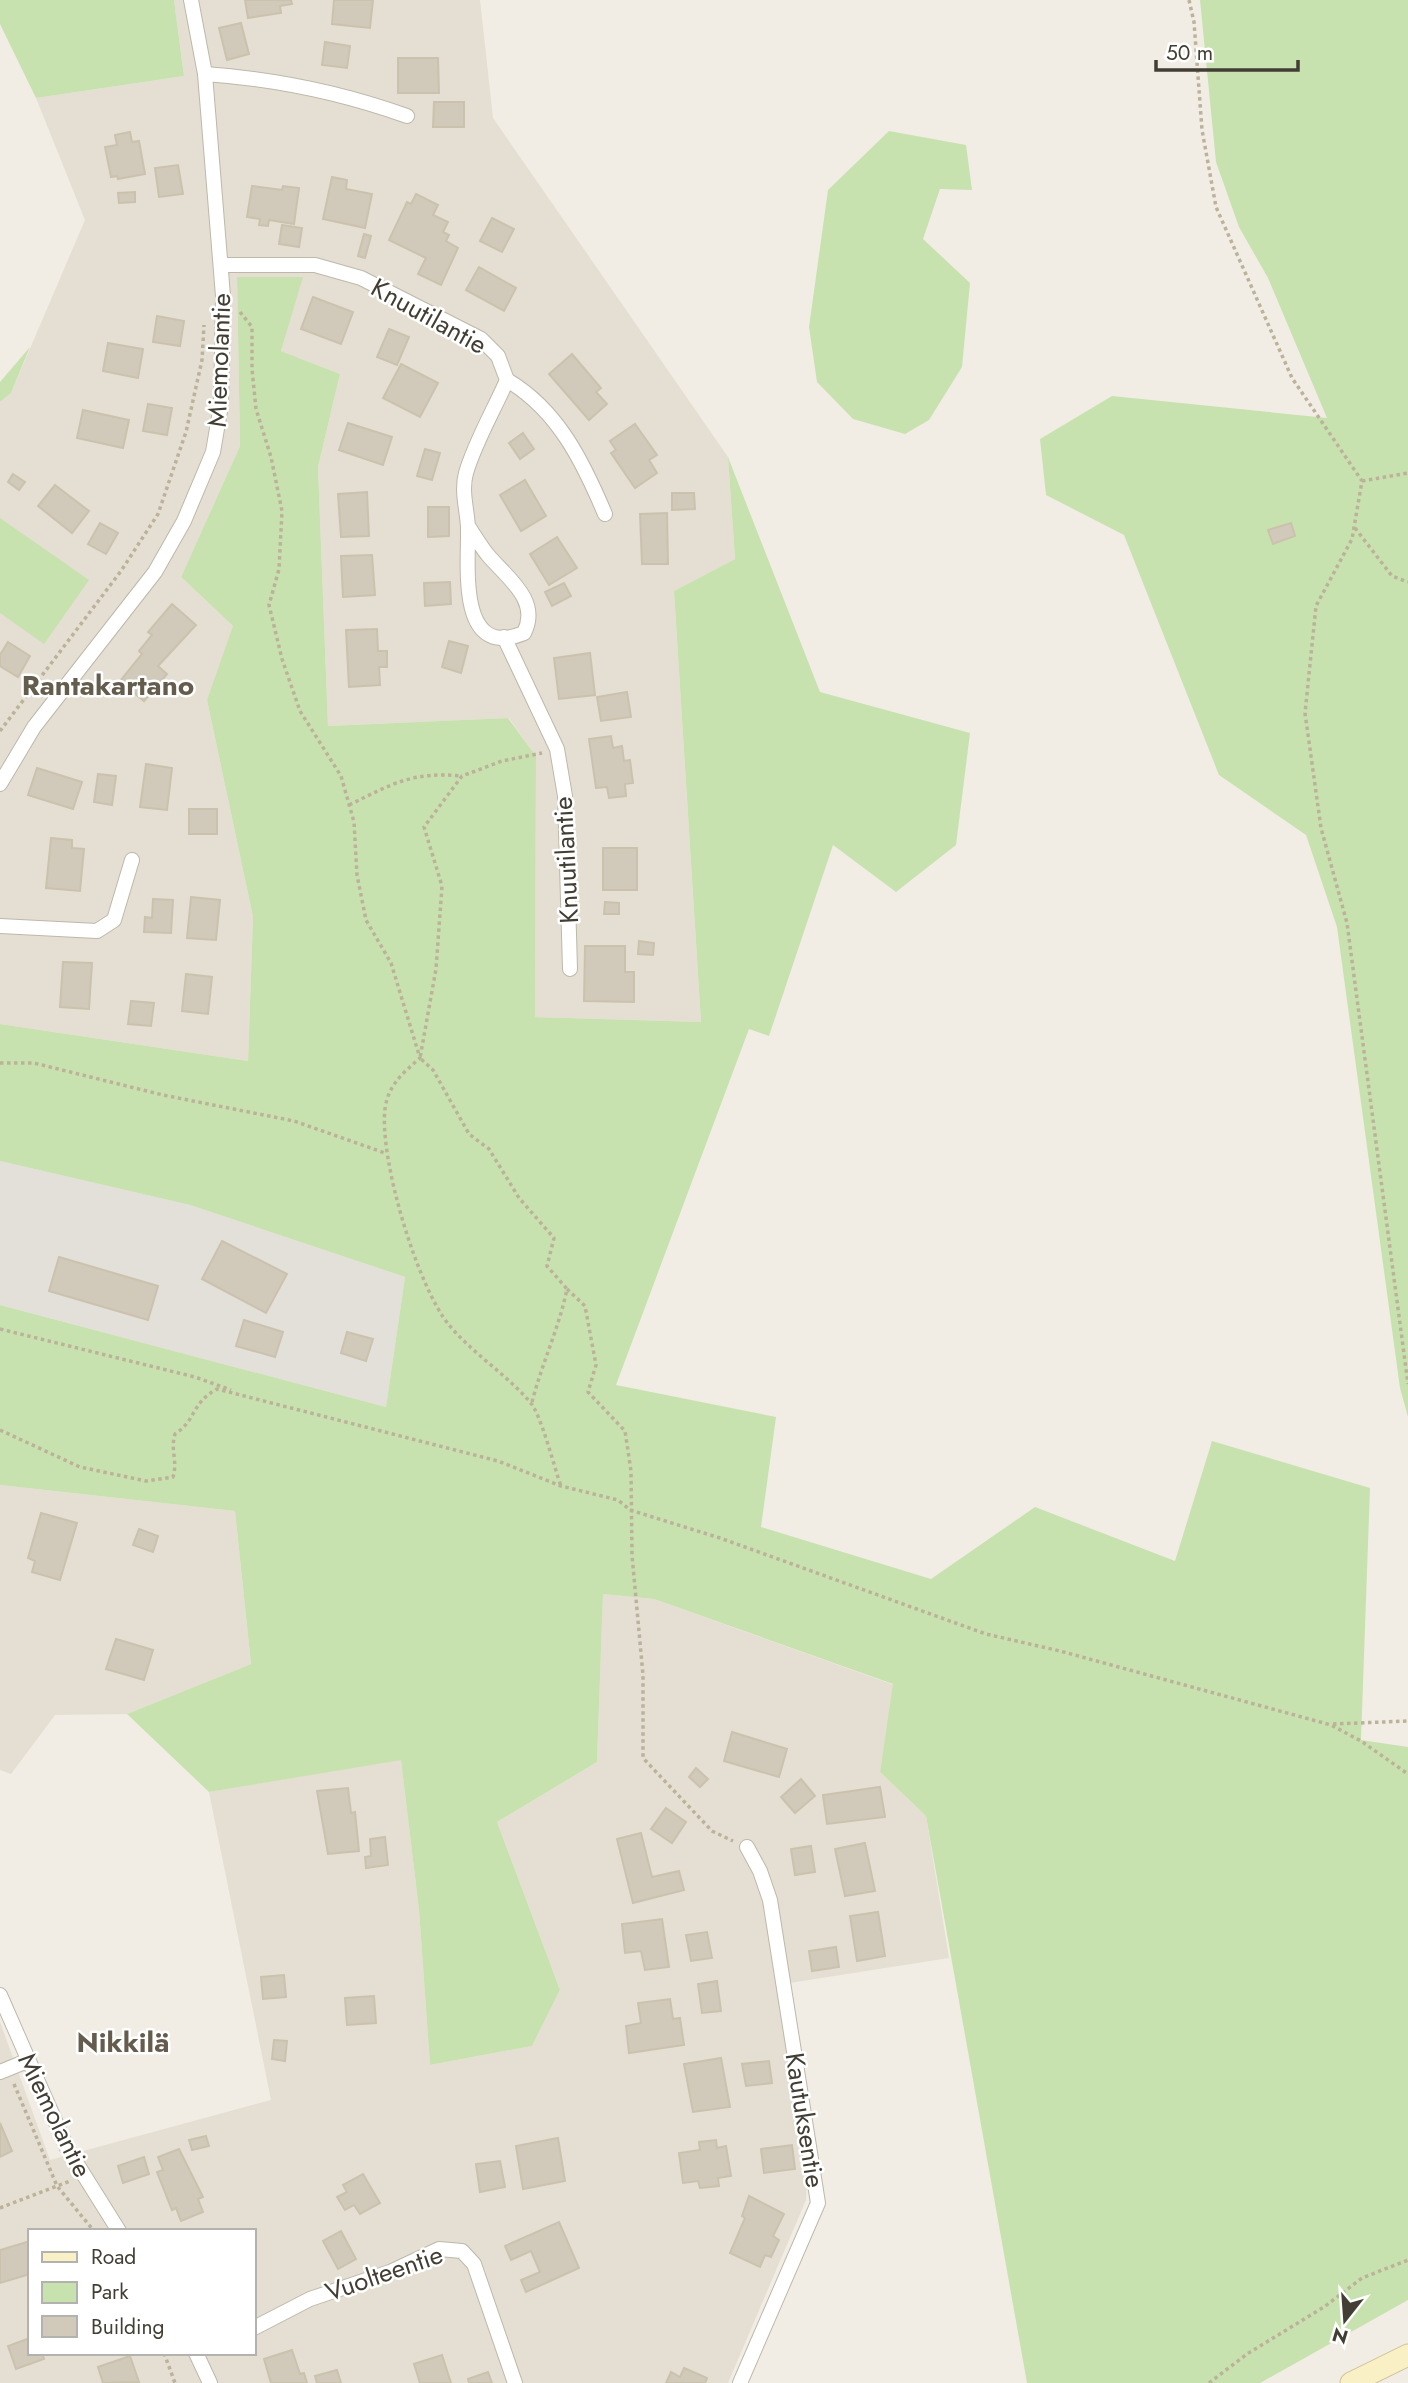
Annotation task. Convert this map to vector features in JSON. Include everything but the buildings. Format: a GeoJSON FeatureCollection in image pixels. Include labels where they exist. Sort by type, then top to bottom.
{"type":"FeatureCollection","features":[{"type":"Feature","properties":{"kind":"main road"},"geometry":{"type":"LineString","coordinates":[[1351,2383],[1408,2354]]}},
{"type":"Feature","properties":{"kind":"street","name":"Miemolantie"},"geometry":{"type":"LineString","coordinates":[[0,784],[34,727],[155,572],[184,521],[213,452],[221,405],[223,296],[205,74],[191,0]]}},
{"type":"Feature","properties":{"kind":"street"},"geometry":{"type":"LineString","coordinates":[[205,74],[261,78],[312,87],[407,116]]}},
{"type":"Feature","properties":{"kind":"street","name":"Knuutilantie"},"geometry":{"type":"LineString","coordinates":[[221,265],[315,265],[360,278],[481,340],[498,356],[508,380],[466,475],[464,497],[468,526],[468,587],[473,618],[485,632],[504,637],[524,634],[529,615],[527,602],[518,587],[487,554],[468,526]]}},
{"type":"Feature","properties":{"kind":"street"},"geometry":{"type":"LineString","coordinates":[[508,380],[533,395],[563,433],[584,465],[605,514]]}},
{"type":"Feature","properties":{"kind":"street","name":"Knuutilantie"},"geometry":{"type":"LineString","coordinates":[[504,637],[557,749],[565,796],[570,969]]}},
{"type":"Feature","properties":{"kind":"street"},"geometry":{"type":"LineString","coordinates":[[0,926],[97,930],[114,920],[132,860]]}},
{"type":"Feature","properties":{"kind":"street","name":"Kautuksentie"},"geometry":{"type":"LineString","coordinates":[[740,2383],[818,2203],[770,1900],[760,1871],[747,1847]]}},
{"type":"Feature","properties":{"kind":"street","name":"Miemolantie"},"geometry":{"type":"LineString","coordinates":[[0,1995],[27,2061],[83,2175],[118,2229]]}},
{"type":"Feature","properties":{"kind":"street"},"geometry":{"type":"LineString","coordinates":[[4,2071],[27,2061]]}},
{"type":"Feature","properties":{"kind":"street","name":"Vuolteentie"},"geometry":{"type":"LineString","coordinates":[[256,2327],[310,2300],[390,2272],[446,2247],[463,2251],[474,2264],[515,2383]]}},
{"type":"Feature","properties":{"kind":"street"},"geometry":{"type":"LineString","coordinates":[[197,2355],[210,2383]]}},
{"type":"Feature","properties":{"kind":"path"},"geometry":{"type":"LineString","coordinates":[[1189,0],[1194,22],[1202,130],[1216,207],[1292,378],[1363,481],[1352,540],[1316,606],[1305,713],[1321,828],[1348,923],[1408,1384]]}},
{"type":"Feature","properties":{"kind":"path"},"geometry":{"type":"LineString","coordinates":[[223,296],[253,327],[252,369],[256,408],[271,457],[282,512],[279,569],[270,606],[282,659],[300,711],[341,776],[349,805],[366,920],[391,962],[420,1058],[433,1070],[469,1134],[489,1149],[519,1198],[554,1238],[547,1266],[585,1306],[596,1365],[589,1392],[625,1431],[631,1471],[630,1510],[643,1675],[643,1758],[712,1831],[747,1847]]}},
{"type":"Feature","properties":{"kind":"path"},"geometry":{"type":"LineString","coordinates":[[0,731],[121,571],[158,514],[186,432],[202,360],[205,323]]}},
{"type":"Feature","properties":{"kind":"path"},"geometry":{"type":"LineString","coordinates":[[1363,481],[1408,473]]}},
{"type":"Feature","properties":{"kind":"path"},"geometry":{"type":"LineString","coordinates":[[1354,527],[1392,576],[1408,582]]}},
{"type":"Feature","properties":{"kind":"path"},"geometry":{"type":"LineString","coordinates":[[349,805],[395,783],[430,773],[462,776],[502,761],[557,749]]}},
{"type":"Feature","properties":{"kind":"path"},"geometry":{"type":"LineString","coordinates":[[462,776],[424,827],[442,887],[436,969],[420,1058],[395,1080],[385,1107],[385,1153],[417,1263],[447,1323],[532,1403],[561,1486]]}},
{"type":"Feature","properties":{"kind":"path"},"geometry":{"type":"LineString","coordinates":[[0,1063],[34,1063],[163,1095],[294,1121],[385,1153]]}},
{"type":"Feature","properties":{"kind":"path"},"geometry":{"type":"LineString","coordinates":[[532,1403],[541,1366],[561,1317],[567,1289]]}},
{"type":"Feature","properties":{"kind":"path"},"geometry":{"type":"LineString","coordinates":[[0,1329],[195,1377],[248,1396]]}},
{"type":"Feature","properties":{"kind":"path"},"geometry":{"type":"LineString","coordinates":[[0,1430],[80,1467],[146,1481],[173,1477],[177,1464],[171,1447],[175,1434],[186,1427],[200,1398],[218,1389],[248,1396],[498,1461],[561,1486],[618,1500],[630,1510],[720,1538],[986,1634],[1060,1651],[1331,1725],[1361,1741],[1408,1774]]}},
{"type":"Feature","properties":{"kind":"path"},"geometry":{"type":"LineString","coordinates":[[1331,1725],[1408,1721]]}},
{"type":"Feature","properties":{"kind":"path"},"geometry":{"type":"LineString","coordinates":[[4,2071],[57,2186],[92,2229]]}},
{"type":"Feature","properties":{"kind":"path"},"geometry":{"type":"LineString","coordinates":[[0,2208],[83,2175]]}},
{"type":"Feature","properties":{"kind":"path"},"geometry":{"type":"LineString","coordinates":[[1209,2383],[1247,2354],[1324,2307],[1362,2277],[1408,2260]]}},
{"type":"Feature","properties":{"kind":"path"},"geometry":{"type":"LineString","coordinates":[[165,2355],[175,2383]]}},
{"type":"Feature","properties":{"kind":"shaded area"},"geometry":{"type":"Polygon","coordinates":[[[174,0],[480,0],[493,118],[728,457],[735,559],[674,591],[701,1022],[535,1017],[536,756],[509,718],[328,726],[318,467],[340,374],[281,351],[302,277],[237,277],[240,446],[181,577],[236,629],[207,700],[253,917],[248,1061],[0,1024],[0,402],[11,393],[85,220],[36,98],[184,76],[174,0]]]}},
{"type":"Feature","properties":{"kind":"shaded area"},"geometry":{"type":"Polygon","coordinates":[[[0,1161],[190,1205],[405,1277],[386,1407],[0,1305],[0,1161]]]}},
{"type":"Feature","properties":{"kind":"shaded area"},"geometry":{"type":"Polygon","coordinates":[[[0,1485],[235,1511],[251,1664],[127,1714],[55,1715],[11,1774],[0,1770],[0,1485]]]}},
{"type":"Feature","properties":{"kind":"shaded area"},"geometry":{"type":"Polygon","coordinates":[[[603,1594],[654,1599],[894,1685],[880,1772],[926,1816],[949,1958],[777,1985],[807,2174],[806,2200],[728,2383],[0,2383],[0,2022],[50,2160],[271,2100],[209,1792],[401,1759],[419,1910],[430,2065],[532,2046],[560,1990],[497,1822],[597,1762],[603,1594]]]}},
{"type":"Feature","properties":{"kind":"green space"},"geometry":{"type":"Polygon","coordinates":[[[0,0],[174,0],[184,76],[36,98],[0,24],[0,0]]]}},
{"type":"Feature","properties":{"kind":"green space"},"geometry":{"type":"Polygon","coordinates":[[[1200,0],[1408,0],[1408,1417],[1400,1388],[1337,927],[1306,835],[1219,775],[1124,535],[1046,495],[1040,439],[1112,396],[1327,418],[1268,278],[1239,227],[1216,162],[1200,0]]]}},
{"type":"Feature","properties":{"kind":"green space"},"geometry":{"type":"Polygon","coordinates":[[[889,131],[966,145],[972,190],[940,189],[923,239],[970,283],[962,367],[929,420],[905,434],[853,419],[817,382],[809,327],[828,190],[889,131]]]}},
{"type":"Feature","properties":{"kind":"green space"},"geometry":{"type":"Polygon","coordinates":[[[237,277],[303,277],[281,351],[340,374],[318,467],[328,726],[508,718],[536,756],[535,1017],[701,1022],[674,591],[735,559],[728,457],[820,692],[970,733],[956,845],[896,892],[833,845],[769,1036],[749,1029],[616,1385],[776,1417],[761,1527],[931,1579],[1035,1507],[1175,1561],[1212,1441],[1370,1488],[1361,1740],[1408,1747],[1408,2300],[1260,2383],[1027,2383],[926,1816],[880,1772],[893,1684],[654,1599],[603,1594],[597,1762],[497,1822],[560,1990],[532,2046],[430,2065],[419,1910],[401,1760],[209,1792],[127,1714],[251,1664],[235,1511],[0,1485],[0,1305],[386,1407],[405,1277],[190,1205],[0,1161],[0,1024],[248,1061],[253,917],[207,700],[233,626],[181,577],[240,446],[237,277]]]}},
{"type":"Feature","properties":{"kind":"green space"},"geometry":{"type":"Polygon","coordinates":[[[30,347],[11,393],[0,402],[0,382],[30,347]]]}},
{"type":"Feature","properties":{"kind":"green space"},"geometry":{"type":"Polygon","coordinates":[[[0,518],[89,580],[44,644],[0,613],[0,518]]]}},
{"type":"Feature","properties":{"kind":"district","name":"Rantakartano"},"geometry":{"type":"Point","coordinates":[108,685]}},
{"type":"Feature","properties":{"kind":"district","name":"Nikkilä"},"geometry":{"type":"Point","coordinates":[123,2042]}}]}
